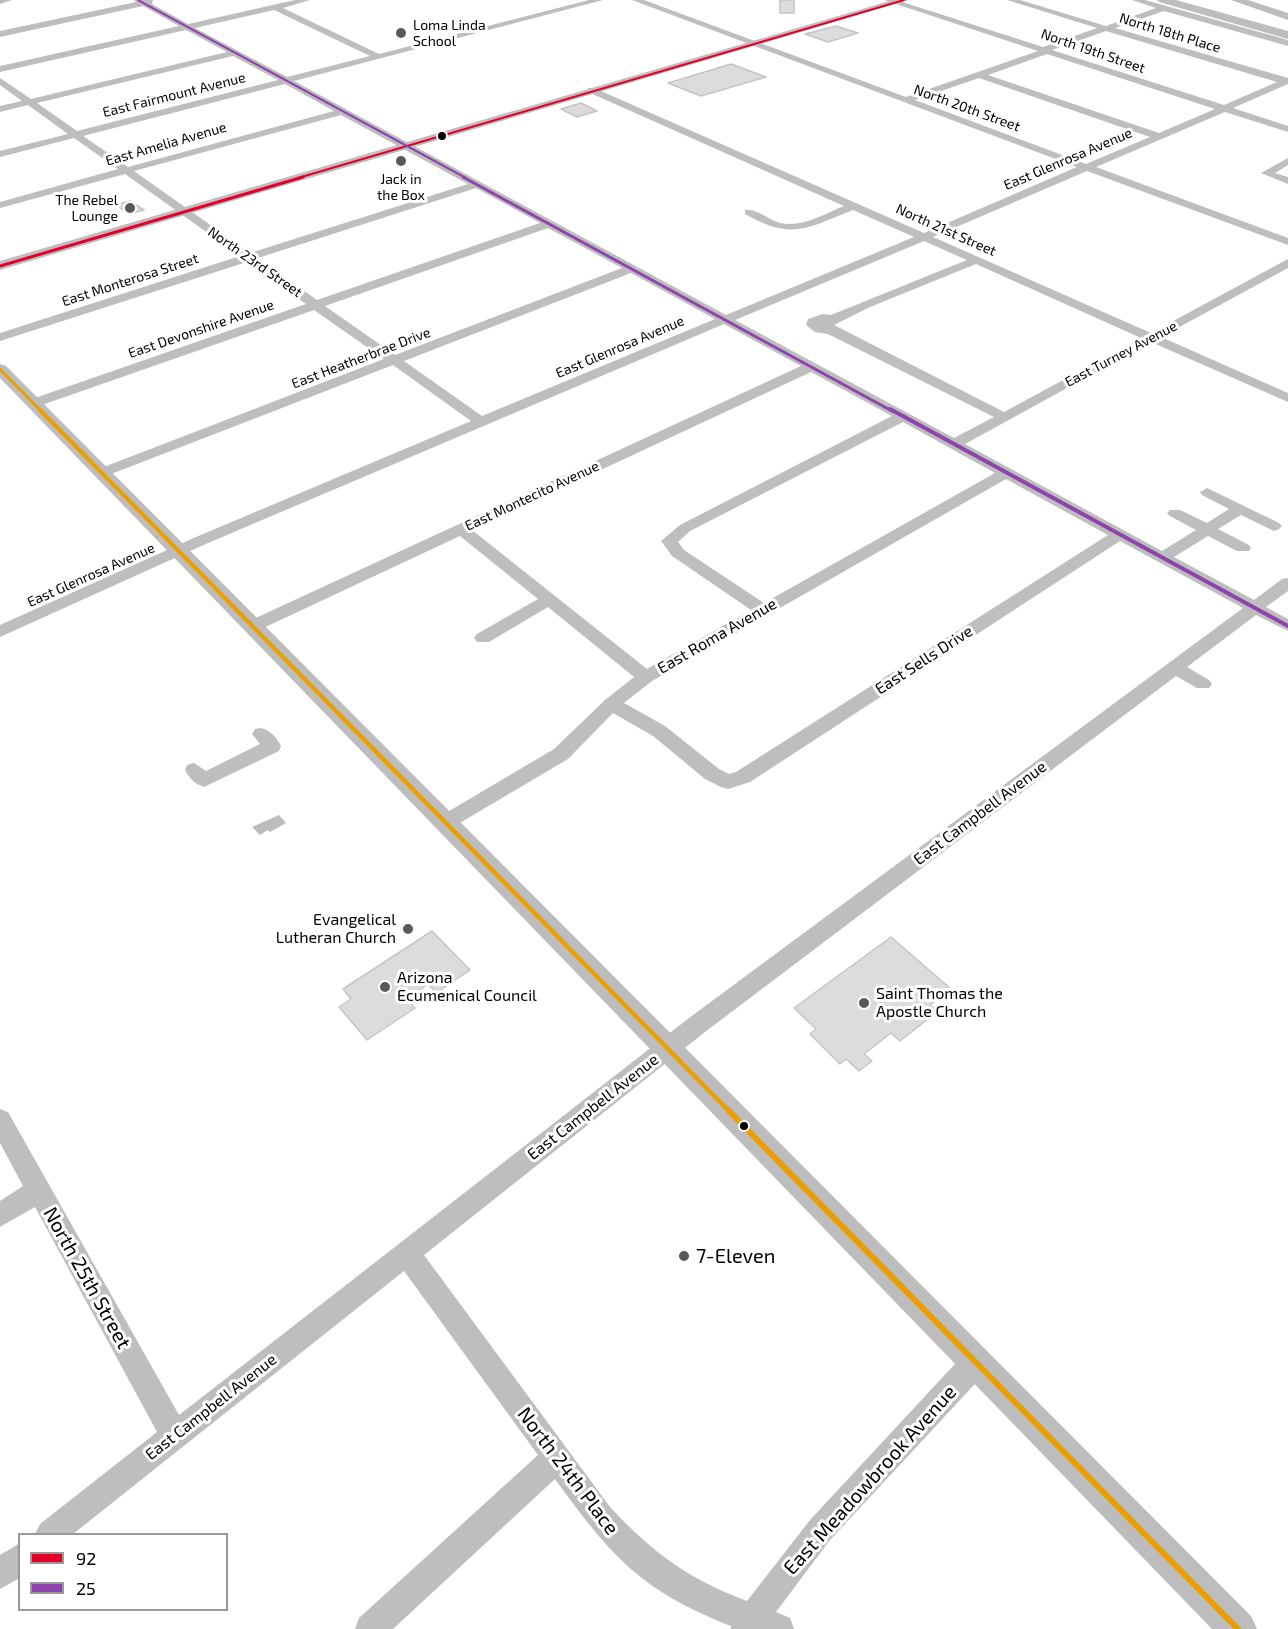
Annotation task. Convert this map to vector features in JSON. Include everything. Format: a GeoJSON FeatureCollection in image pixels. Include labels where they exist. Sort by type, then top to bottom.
{"type":"FeatureCollection","features":[{"type":"Feature","properties":{"kind":"highway"},"geometry":{"type":"LineString","coordinates":[[1188,0],[1288,30]]}},
{"type":"Feature","properties":{"kind":"highway"},"geometry":{"type":"LineString","coordinates":[[1232,2],[1288,17]]}},
{"type":"Feature","properties":{"kind":"highway"},"geometry":{"type":"LineString","coordinates":[[1232,2],[1288,22]]}},
{"type":"Feature","properties":{"kind":"highway"},"geometry":{"type":"LineString","coordinates":[[1163,4],[1288,35]]}},
{"type":"Feature","properties":{"kind":"main road"},"geometry":{"type":"LineString","coordinates":[[750,42],[881,0]]}},
{"type":"Feature","properties":{"kind":"main road"},"geometry":{"type":"LineString","coordinates":[[0,266],[606,86],[612,81],[896,1]]}},
{"type":"Feature","properties":{"kind":"main road"},"geometry":{"type":"LineString","coordinates":[[0,369],[1238,1629]]}},
{"type":"Feature","properties":{"kind":"street"},"geometry":{"type":"LineString","coordinates":[[0,2],[8,0]]}},
{"type":"Feature","properties":{"kind":"street"},"geometry":{"type":"LineString","coordinates":[[0,34],[140,2],[158,0]]}},
{"type":"Feature","properties":{"kind":"street"},"geometry":{"type":"LineString","coordinates":[[0,69],[306,0]]}},
{"type":"Feature","properties":{"kind":"street","name":"East Fairmount Avenue"},"geometry":{"type":"LineString","coordinates":[[0,154],[599,0]]}},
{"type":"Feature","properties":{"kind":"street","name":"North 20th Street"},"geometry":{"type":"LineString","coordinates":[[636,0],[1288,242]]}},
{"type":"Feature","properties":{"kind":"street","name":"North 18th Place"},"geometry":{"type":"LineString","coordinates":[[1011,0],[1287,82]]}},
{"type":"Feature","properties":{"kind":"street"},"geometry":{"type":"LineString","coordinates":[[1136,0],[1163,4],[1288,43]]}},
{"type":"Feature","properties":{"kind":"street","name":"North 19th Street"},"geometry":{"type":"LineString","coordinates":[[896,1],[1288,129]]}},
{"type":"Feature","properties":{"kind":"street"},"geometry":{"type":"LineString","coordinates":[[140,2],[1288,626]]}},
{"type":"Feature","properties":{"kind":"street"},"geometry":{"type":"LineString","coordinates":[[907,100],[1105,28],[1163,4]]}},
{"type":"Feature","properties":{"kind":"street"},"geometry":{"type":"LineString","coordinates":[[275,7],[378,57]]}},
{"type":"Feature","properties":{"kind":"street"},"geometry":{"type":"LineString","coordinates":[[0,109],[233,53]]}},
{"type":"Feature","properties":{"kind":"street"},"geometry":{"type":"LineString","coordinates":[[979,75],[1158,136]]}},
{"type":"Feature","properties":{"kind":"street","name":"North 23rd Street"},"geometry":{"type":"LineString","coordinates":[[0,81],[482,422]]}},
{"type":"Feature","properties":{"kind":"street","name":"East Glenrosa Avenue"},"geometry":{"type":"LineString","coordinates":[[0,632],[178,551],[1287,82]]}},
{"type":"Feature","properties":{"kind":"street","name":"North 21st Street"},"geometry":{"type":"LineString","coordinates":[[591,90],[1288,398]]}},
{"type":"Feature","properties":{"kind":"street","name":"East Amelia Avenue"},"geometry":{"type":"LineString","coordinates":[[0,206],[340,112]]}},
{"type":"Feature","properties":{"kind":"street"},"geometry":{"type":"LineString","coordinates":[[1288,161],[1266,172],[1288,181]]}},
{"type":"Feature","properties":{"kind":"street","name":"East Monterosa Street"},"geometry":{"type":"LineString","coordinates":[[0,338],[475,185]]}},
{"type":"Feature","properties":{"kind":"street"},"geometry":{"type":"LineString","coordinates":[[749,212],[781,227],[794,229],[853,206]]}},
{"type":"Feature","properties":{"kind":"street","name":"East Devonshire Avenue"},"geometry":{"type":"LineString","coordinates":[[34,403],[548,224]]}},
{"type":"Feature","properties":{"kind":"street"},"geometry":{"type":"LineString","coordinates":[[974,259],[966,267],[950,270],[921,283],[894,291],[832,324],[971,401],[988,414],[1003,418]]}},
{"type":"Feature","properties":{"kind":"street","name":"East Turney Avenue"},"geometry":{"type":"LineString","coordinates":[[953,445],[1288,263]]}},
{"type":"Feature","properties":{"kind":"street","name":"East Heatherbrae Drive"},"geometry":{"type":"LineString","coordinates":[[102,473],[631,270]]}},
{"type":"Feature","properties":{"kind":"street","name":"East Montecito Avenue"},"geometry":{"type":"LineString","coordinates":[[253,626],[810,367]]}},
{"type":"Feature","properties":{"kind":"street"},"geometry":{"type":"LineString","coordinates":[[764,610],[678,553],[669,541],[686,528],[902,417]]}},
{"type":"Feature","properties":{"kind":"street","name":"East Roma Avenue"},"geometry":{"type":"LineString","coordinates":[[446,822],[561,754],[612,704],[646,677],[1005,473]]}},
{"type":"Feature","properties":{"kind":"street"},"geometry":{"type":"LineString","coordinates":[[1207,492],[1274,526]]}},
{"type":"Feature","properties":{"kind":"street"},"geometry":{"type":"LineString","coordinates":[[1162,558],[1240,509]]}},
{"type":"Feature","properties":{"kind":"street"},"geometry":{"type":"LineString","coordinates":[[1175,513],[1243,548]]}},
{"type":"Feature","properties":{"kind":"street"},"geometry":{"type":"LineString","coordinates":[[461,529],[646,677]]}},
{"type":"Feature","properties":{"kind":"street","name":"East Sells Drive"},"geometry":{"type":"LineString","coordinates":[[612,704],[659,731],[712,774],[728,782],[743,777],[1118,535]]}},
{"type":"Feature","properties":{"kind":"street","name":"East Campbell Avenue"},"geometry":{"type":"LineString","coordinates":[[51,1533],[668,1049],[1288,583]]}},
{"type":"Feature","properties":{"kind":"street"},"geometry":{"type":"LineString","coordinates":[[483,638],[548,600]]}},
{"type":"Feature","properties":{"kind":"street"},"geometry":{"type":"LineString","coordinates":[[1176,668],[1203,684]]}},
{"type":"Feature","properties":{"kind":"street"},"geometry":{"type":"LineString","coordinates":[[194,770],[204,780],[272,746],[261,734]]}},
{"type":"Feature","properties":{"kind":"street","name":"North 25th Street"},"geometry":{"type":"LineString","coordinates":[[0,1120],[175,1436]]}},
{"type":"Feature","properties":{"kind":"street"},"geometry":{"type":"LineString","coordinates":[[0,1215],[39,1190]]}},
{"type":"Feature","properties":{"kind":"street","name":"North 24th Place"},"geometry":{"type":"LineString","coordinates":[[407,1253],[600,1517],[624,1544],[662,1576],[748,1623],[779,1629]]}},
{"type":"Feature","properties":{"kind":"street","name":"East Meadowbrook Avenue"},"geometry":{"type":"LineString","coordinates":[[748,1623],[820,1530],[976,1362]]}},
{"type":"Feature","properties":{"kind":"street"},"geometry":{"type":"LineString","coordinates":[[370,1629],[557,1457]]}},
{"type":"Feature","properties":{"kind":"street"},"geometry":{"type":"LineString","coordinates":[[0,1574],[18,1560]]}},
{"type":"Feature","properties":{"kind":"shaded area"},"geometry":{"type":"Polygon","coordinates":[[[279,815],[286,823],[270,832],[268,830],[260,835],[252,827],[279,815]]]}},
{"type":"Feature","properties":{"kind":"building"},"geometry":{"type":"Polygon","coordinates":[[[780,0],[794,0],[794,13],[780,13],[780,0]]]}},
{"type":"Feature","properties":{"kind":"building"},"geometry":{"type":"Polygon","coordinates":[[[836,26],[858,33],[828,42],[805,34],[836,26]]]}},
{"type":"Feature","properties":{"kind":"building"},"geometry":{"type":"Polygon","coordinates":[[[731,64],[766,77],[701,96],[668,83],[731,64]]]}},
{"type":"Feature","properties":{"kind":"building"},"geometry":{"type":"Polygon","coordinates":[[[581,103],[597,111],[577,117],[561,109],[581,103]]]}},
{"type":"Feature","properties":{"kind":"building","name":"The Rebel Lounge"},"geometry":{"type":"Polygon","coordinates":[[[130,201],[144,210],[129,214],[116,205],[130,201]]]}},
{"type":"Feature","properties":{"kind":"building","name":"Arizona Ecumenical Council"},"geometry":{"type":"Polygon","coordinates":[[[432,931],[470,970],[436,993],[428,984],[407,999],[415,1008],[367,1040],[339,1007],[351,999],[343,989],[432,931]]]}},
{"type":"Feature","properties":{"kind":"building","name":"Saint Thomas the Apostle Church"},"geometry":{"type":"Polygon","coordinates":[[[891,937],[951,989],[930,1005],[938,1011],[900,1041],[891,1033],[864,1054],[872,1061],[859,1071],[846,1059],[840,1064],[810,1034],[816,1029],[794,1008],[891,937]]]}},
{"type":"Feature","properties":{"kind":"transit line","name":"25"},"geometry":{"type":"LineString","coordinates":[[138,0],[1288,626]]}},
{"type":"Feature","properties":{"kind":"transit line","name":"92"},"geometry":{"type":"LineString","coordinates":[[0,266],[904,0]]}},
{"type":"Feature","properties":{"kind":"transit line"},"geometry":{"type":"LineString","coordinates":[[0,369],[1238,1629]]}},
{"type":"Feature","properties":{"kind":"place","name":"Loma Linda School"},"geometry":{"type":"Point","coordinates":[401,33]}},
{"type":"Feature","properties":{"kind":"place","name":"Jack in the Box"},"geometry":{"type":"Point","coordinates":[401,161]}},
{"type":"Feature","properties":{"kind":"place","name":"The Rebel Lounge"},"geometry":{"type":"Point","coordinates":[130,208]}},
{"type":"Feature","properties":{"kind":"place","name":"Evangelical Lutheran Church"},"geometry":{"type":"Point","coordinates":[408,929]}},
{"type":"Feature","properties":{"kind":"place","name":"Arizona Ecumenical Council"},"geometry":{"type":"Point","coordinates":[385,987]}},
{"type":"Feature","properties":{"kind":"place","name":"Saint Thomas the Apostle Church"},"geometry":{"type":"Point","coordinates":[864,1003]}},
{"type":"Feature","properties":{"kind":"place","name":"7-Eleven"},"geometry":{"type":"Point","coordinates":[684,1256]}}]}
